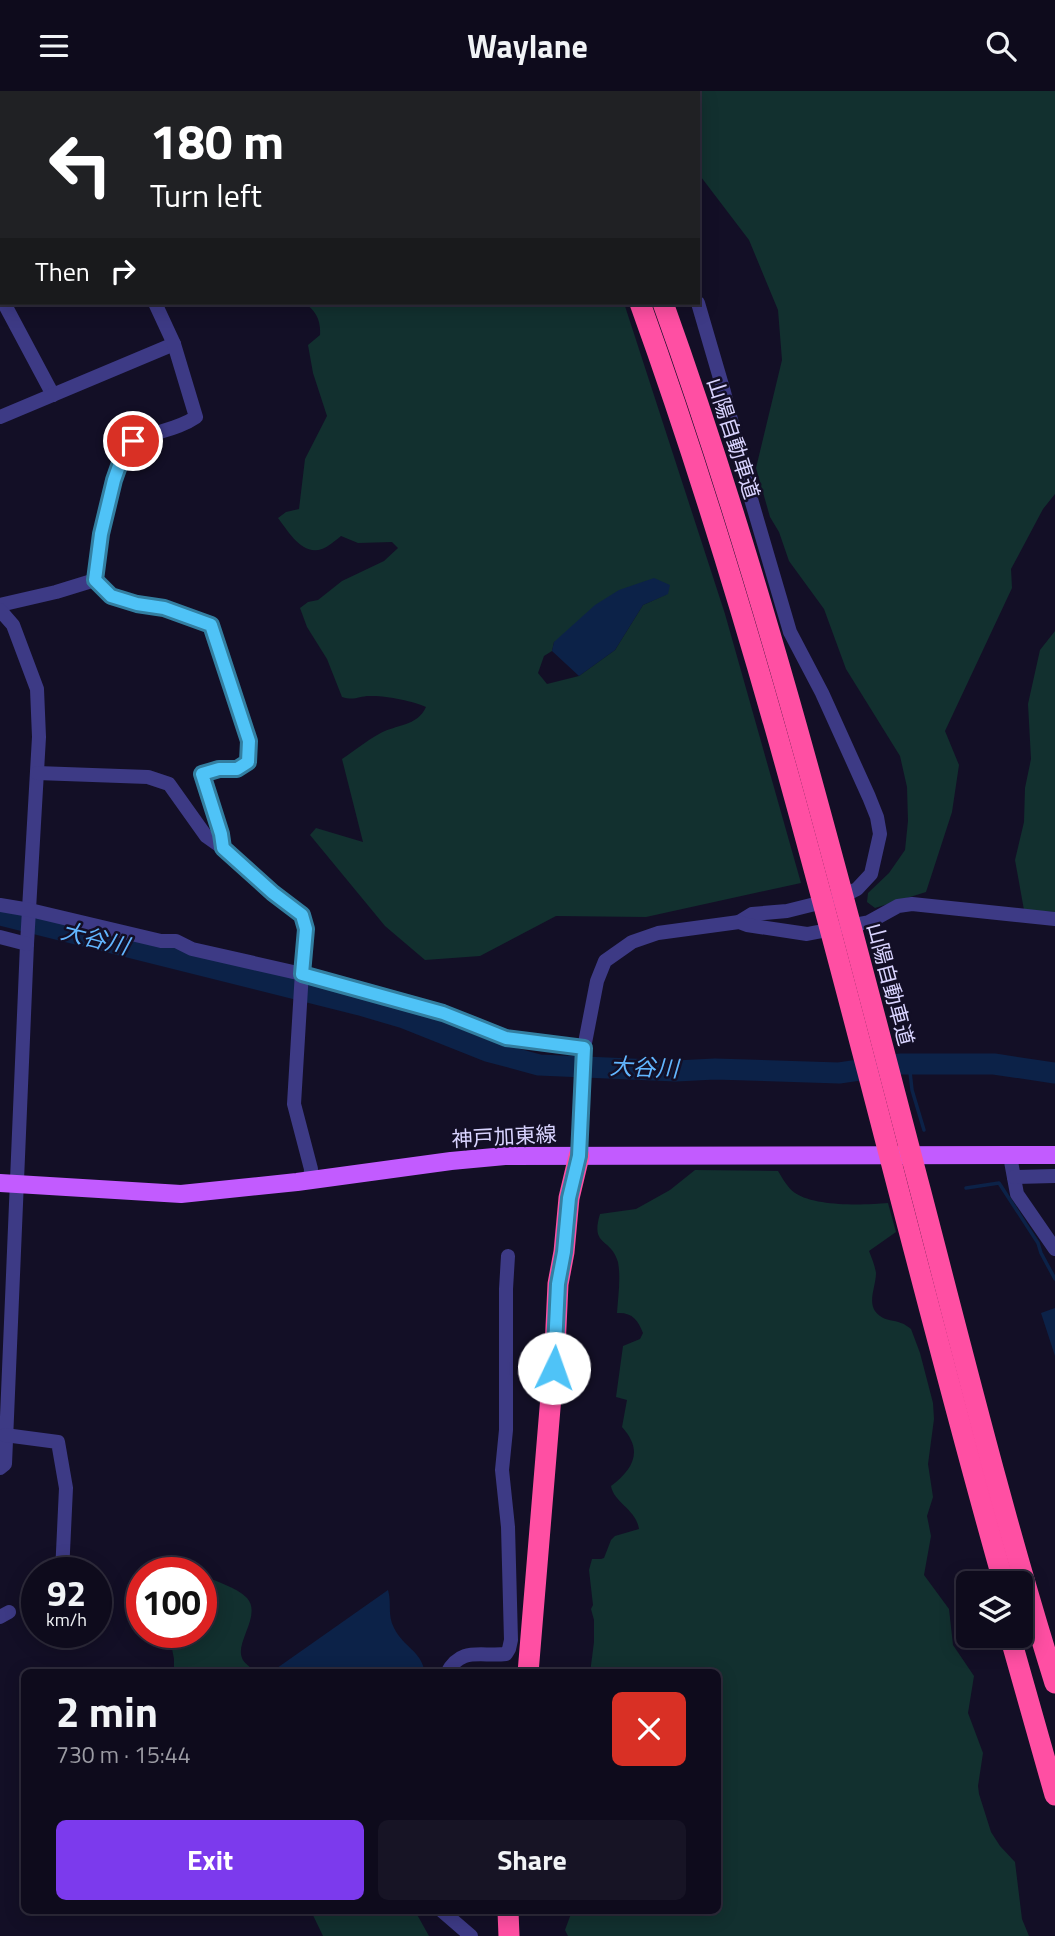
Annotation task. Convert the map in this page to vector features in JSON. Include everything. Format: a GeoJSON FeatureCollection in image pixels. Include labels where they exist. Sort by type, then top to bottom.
{"type":"FeatureCollection","features":[{"type":"Feature","properties":{"kind":"highway"},"geometry":{"type":"LineString","coordinates":[[641,305],[708,504],[759,675],[811,861],[972,1474],[995,1571]]}},
{"type":"Feature","properties":{"kind":"highway","name":"山陽自動車道"},"geometry":{"type":"LineString","coordinates":[[664,305],[728,497],[780,668],[987,1445],[1055,1683]]}},
{"type":"Feature","properties":{"kind":"highway"},"geometry":{"type":"LineString","coordinates":[[528,1669],[558,1284],[569,1198],[579,1156]]}},
{"type":"Feature","properties":{"kind":"highway"},"geometry":{"type":"LineString","coordinates":[[538,1669],[578,1238],[579,1156]]}},
{"type":"Feature","properties":{"kind":"highway"},"geometry":{"type":"LineString","coordinates":[[987,1445],[1055,1641]]}},
{"type":"Feature","properties":{"kind":"highway"},"geometry":{"type":"LineString","coordinates":[[972,1474],[1000,1571]]}},
{"type":"Feature","properties":{"kind":"highway"},"geometry":{"type":"LineString","coordinates":[[1013,1648],[1055,1795]]}},
{"type":"Feature","properties":{"kind":"highway"},"geometry":{"type":"LineString","coordinates":[[1023,1648],[1055,1756]]}},
{"type":"Feature","properties":{"kind":"highway"},"geometry":{"type":"LineString","coordinates":[[508,1914],[509,1936]]}},
{"type":"Feature","properties":{"kind":"highway"},"geometry":{"type":"LineString","coordinates":[[521,1914],[521,1936]]}},
{"type":"Feature","properties":{"kind":"main road","name":"神戸加東線"},"geometry":{"type":"LineString","coordinates":[[8,1183],[181,1193],[310,1181],[463,1159],[505,1156],[1055,1155]]}},
{"type":"Feature","properties":{"kind":"street"},"geometry":{"type":"LineString","coordinates":[[95,580],[101,534],[114,480],[125,449],[133,441],[186,424],[196,417],[174,344],[156,305]]}},
{"type":"Feature","properties":{"kind":"street"},"geometry":{"type":"LineString","coordinates":[[579,1156],[584,1052],[597,981],[606,961],[632,942],[658,933],[739,922],[752,914],[787,911],[839,898],[857,889],[871,874],[880,834],[869,797],[822,693],[790,632],[699,305]]}},
{"type":"Feature","properties":{"kind":"street"},"geometry":{"type":"LineString","coordinates":[[4,311],[53,395]]}},
{"type":"Feature","properties":{"kind":"street"},"geometry":{"type":"LineString","coordinates":[[0,417],[174,344]]}},
{"type":"Feature","properties":{"kind":"street"},"geometry":{"type":"LineString","coordinates":[[0,605],[95,580]]}},
{"type":"Feature","properties":{"kind":"street"},"geometry":{"type":"LineString","coordinates":[[95,580],[111,596],[164,608],[211,625],[249,741],[248,762],[237,769],[219,769],[202,774],[223,848]]}},
{"type":"Feature","properties":{"kind":"street"},"geometry":{"type":"LineString","coordinates":[[0,610],[13,625],[37,689],[39,737],[30,910],[8,1183],[5,1464],[0,1468]]}},
{"type":"Feature","properties":{"kind":"street"},"geometry":{"type":"LineString","coordinates":[[37,773],[148,777],[169,785],[206,836],[302,915],[306,929],[293,1104],[311,1169],[310,1181]]}},
{"type":"Feature","properties":{"kind":"street"},"geometry":{"type":"LineString","coordinates":[[739,922],[807,934],[869,922],[898,906],[912,904],[1055,919]]}},
{"type":"Feature","properties":{"kind":"street"},"geometry":{"type":"LineString","coordinates":[[0,905],[161,941],[176,941],[192,949],[443,1013],[506,1038],[584,1052]]}},
{"type":"Feature","properties":{"kind":"street"},"geometry":{"type":"LineString","coordinates":[[0,937],[27,944]]}},
{"type":"Feature","properties":{"kind":"street"},"geometry":{"type":"LineString","coordinates":[[1010,1156],[1017,1194],[1055,1249]]}},
{"type":"Feature","properties":{"kind":"street"},"geometry":{"type":"LineString","coordinates":[[1014,1177],[1055,1177]]}},
{"type":"Feature","properties":{"kind":"street"},"geometry":{"type":"LineString","coordinates":[[450,1669],[455,1661],[465,1655],[507,1653],[511,1640],[508,1527],[502,1473],[506,1430],[508,1256]]}},
{"type":"Feature","properties":{"kind":"street"},"geometry":{"type":"LineString","coordinates":[[5,1436],[58,1442],[66,1488],[63,1557]]}},
{"type":"Feature","properties":{"kind":"street"},"geometry":{"type":"LineString","coordinates":[[445,1914],[471,1936]]}},
{"type":"Feature","properties":{"kind":"green space"},"geometry":{"type":"Polygon","coordinates":[[[700,91],[1055,91],[1055,494],[1043,509],[1011,569],[1012,588],[945,731],[959,765],[952,812],[926,892],[875,908],[867,902],[868,893],[889,873],[905,850],[907,787],[900,756],[846,669],[824,609],[789,561],[779,532],[770,517],[756,468],[782,360],[778,310],[749,240],[700,176],[700,91]]]}},
{"type":"Feature","properties":{"kind":"green space"},"geometry":{"type":"Polygon","coordinates":[[[306,305],[625,305],[725,614],[801,883],[646,917],[556,916],[480,956],[425,960],[385,926],[310,835],[316,828],[363,842],[342,759],[379,734],[417,718],[426,707],[383,696],[350,699],[342,697],[327,659],[307,627],[300,608],[308,602],[318,600],[342,581],[384,561],[398,548],[392,542],[358,543],[341,536],[322,549],[308,549],[296,541],[278,518],[286,512],[299,509],[305,459],[327,416],[313,373],[308,345],[320,335],[320,325],[314,312],[306,305]],[[668,594],[554,642],[552,651],[544,656],[538,673],[547,684],[579,676],[615,650],[643,605],[668,594]]]}},
{"type":"Feature","properties":{"kind":"green space"},"geometry":{"type":"Polygon","coordinates":[[[1055,631],[1055,912],[1024,910],[1015,860],[1024,822],[1025,788],[1031,759],[1028,704],[1040,650],[1055,631]]]}},
{"type":"Feature","properties":{"kind":"green space"},"geometry":{"type":"Polygon","coordinates":[[[695,1170],[778,1171],[787,1186],[804,1198],[840,1204],[888,1203],[896,1232],[869,1251],[876,1273],[873,1307],[882,1318],[902,1323],[911,1329],[933,1403],[934,1419],[928,1464],[933,1497],[927,1516],[931,1536],[924,1575],[949,1609],[953,1645],[974,1676],[968,1713],[983,1753],[979,1794],[991,1832],[1015,1862],[1022,1919],[1029,1936],[568,1936],[565,1930],[571,1914],[721,1914],[721,1669],[591,1669],[594,1642],[589,1570],[592,1559],[604,1558],[615,1536],[639,1529],[634,1516],[616,1497],[611,1486],[630,1466],[634,1452],[633,1444],[622,1427],[627,1400],[616,1397],[623,1346],[640,1339],[643,1333],[634,1318],[617,1313],[618,1262],[615,1254],[599,1237],[598,1225],[600,1214],[636,1209],[670,1190],[695,1170]]]}},
{"type":"Feature","properties":{"kind":"green space"},"geometry":{"type":"Polygon","coordinates":[[[217,1581],[247,1598],[252,1612],[241,1652],[242,1658],[253,1669],[174,1669],[172,1648],[217,1648],[217,1581]]]}},
{"type":"Feature","properties":{"kind":"green space"},"geometry":{"type":"Polygon","coordinates":[[[312,1914],[417,1914],[429,1936],[323,1936],[312,1914]]]}},
{"type":"Feature","properties":{"kind":"water"},"geometry":{"type":"Polygon","coordinates":[[[654,578],[670,585],[668,594],[643,605],[615,650],[579,676],[552,651],[554,642],[595,605],[619,590],[654,578]]]}},
{"type":"Feature","properties":{"kind":"water"},"geometry":{"type":"Polygon","coordinates":[[[1055,1308],[1055,1356],[1041,1313],[1055,1308]]]}},
{"type":"Feature","properties":{"kind":"water"},"geometry":{"type":"Polygon","coordinates":[[[388,1590],[394,1628],[420,1659],[424,1669],[276,1669],[388,1590]]]}},
{"type":"Feature","properties":{"kind":"waterway","name":"大谷川"},"geometry":{"type":"LineString","coordinates":[[0,915],[360,1005],[404,1018],[487,1051],[539,1065],[676,1071],[715,1069],[839,1073],[901,1064],[994,1064],[1055,1073]]}},
{"type":"Feature","properties":{"kind":"waterway"},"geometry":{"type":"LineString","coordinates":[[909,1063],[912,1090],[924,1130]]}},
{"type":"Feature","properties":{"kind":"waterway"},"geometry":{"type":"LineString","coordinates":[[966,1188],[999,1183],[1038,1243],[1055,1279]]}},
{"type":"Feature","properties":{"kind":"route"},"geometry":{"type":"LineString","coordinates":[[133,441],[125,449],[114,480],[101,534],[95,580],[111,596],[164,608],[211,625],[249,741],[248,762],[237,769],[219,769],[202,774],[223,848],[302,915],[306,929],[302,974],[443,1013],[506,1038],[584,1048],[579,1156],[569,1198],[558,1284],[554,1368]]}}]}
